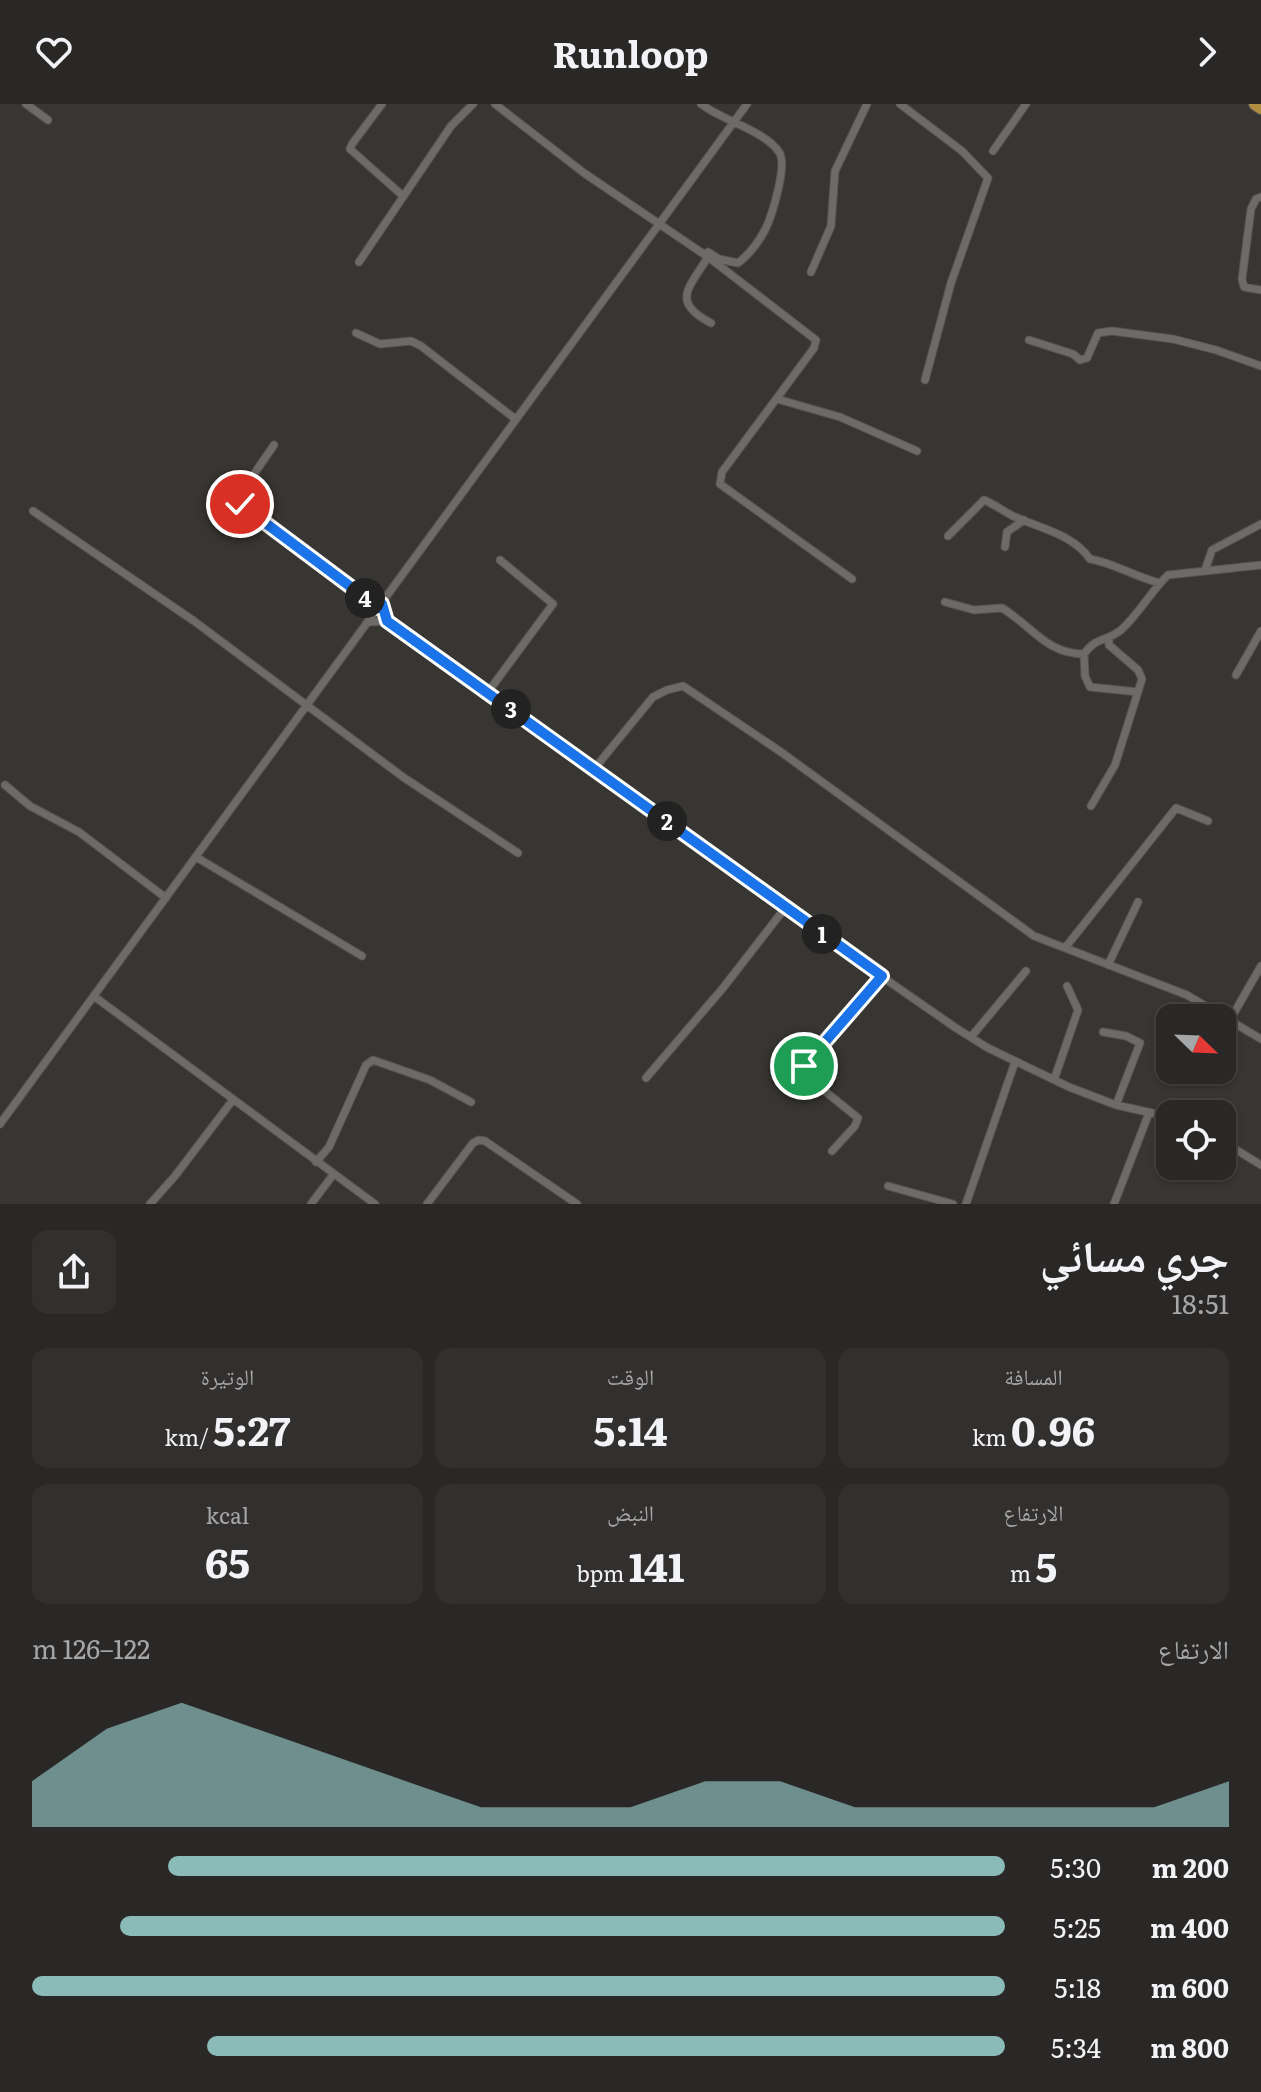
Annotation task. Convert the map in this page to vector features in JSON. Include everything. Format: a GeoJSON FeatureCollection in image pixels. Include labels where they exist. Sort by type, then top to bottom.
{"type":"FeatureCollection","features":[{"type":"Feature","properties":{"kind":"highway"},"geometry":{"type":"LineString","coordinates":[[1255,104],[1261,108]]}},
{"type":"Feature","properties":{"kind":"street"},"geometry":{"type":"LineString","coordinates":[[26,104],[48,120]]}},
{"type":"Feature","properties":{"kind":"street"},"geometry":{"type":"LineString","coordinates":[[382,104],[350,149],[403,196]]}},
{"type":"Feature","properties":{"kind":"street"},"geometry":{"type":"LineString","coordinates":[[359,262],[451,126],[473,104]]}},
{"type":"Feature","properties":{"kind":"street"},"geometry":{"type":"LineString","coordinates":[[495,104],[584,173],[708,257],[816,340],[814,348],[722,472],[720,484],[852,579]]}},
{"type":"Feature","properties":{"kind":"street"},"geometry":{"type":"LineString","coordinates":[[658,222],[719,259],[738,263],[750,254],[765,229],[783,164],[780,153],[761,137],[701,104]]}},
{"type":"Feature","properties":{"kind":"street"},"geometry":{"type":"LineString","coordinates":[[0,1124],[370,622],[514,418],[747,104]]}},
{"type":"Feature","properties":{"kind":"street"},"geometry":{"type":"LineString","coordinates":[[811,272],[831,226],[835,171],[867,104]]}},
{"type":"Feature","properties":{"kind":"street"},"geometry":{"type":"LineString","coordinates":[[900,104],[962,151],[988,178],[951,283],[925,380]]}},
{"type":"Feature","properties":{"kind":"street"},"geometry":{"type":"LineString","coordinates":[[993,151],[1026,104]]}},
{"type":"Feature","properties":{"kind":"street"},"geometry":{"type":"LineString","coordinates":[[1261,197],[1256,199],[1251,209],[1242,284],[1248,289],[1261,290]]}},
{"type":"Feature","properties":{"kind":"street"},"geometry":{"type":"LineString","coordinates":[[708,257],[686,297],[692,313],[711,323]]}},
{"type":"Feature","properties":{"kind":"street"},"geometry":{"type":"LineString","coordinates":[[1029,340],[1073,354],[1080,360],[1087,358],[1098,333],[1112,331],[1173,339],[1261,366]]}},
{"type":"Feature","properties":{"kind":"street"},"geometry":{"type":"LineString","coordinates":[[356,333],[380,344],[411,341],[421,346],[514,418]]}},
{"type":"Feature","properties":{"kind":"street"},"geometry":{"type":"LineString","coordinates":[[777,399],[853,422],[917,451]]}},
{"type":"Feature","properties":{"kind":"street"},"geometry":{"type":"LineString","coordinates":[[274,445],[243,490],[240,504],[381,606],[387,621],[785,908],[971,1037],[1054,1080],[1116,1105],[1156,1114]]}},
{"type":"Feature","properties":{"kind":"street"},"geometry":{"type":"LineString","coordinates":[[948,536],[984,500],[1079,545],[1090,559],[1160,583]]}},
{"type":"Feature","properties":{"kind":"street"},"geometry":{"type":"LineString","coordinates":[[33,511],[194,621],[403,777],[518,853]]}},
{"type":"Feature","properties":{"kind":"street"},"geometry":{"type":"LineString","coordinates":[[1005,547],[1007,532],[1024,520]]}},
{"type":"Feature","properties":{"kind":"street"},"geometry":{"type":"LineString","coordinates":[[1205,570],[1212,550],[1261,524]]}},
{"type":"Feature","properties":{"kind":"street"},"geometry":{"type":"LineString","coordinates":[[488,692],[553,604],[500,560]]}},
{"type":"Feature","properties":{"kind":"street"},"geometry":{"type":"LineString","coordinates":[[1138,692],[1090,687],[1085,676],[1084,654],[1096,640],[1109,638],[1126,625],[1168,575],[1261,565]]}},
{"type":"Feature","properties":{"kind":"street"},"geometry":{"type":"LineString","coordinates":[[945,602],[974,610],[1002,608],[1045,644],[1065,652],[1084,654]]}},
{"type":"Feature","properties":{"kind":"street"},"geometry":{"type":"LineString","coordinates":[[370,622],[387,621]]}},
{"type":"Feature","properties":{"kind":"street"},"geometry":{"type":"LineString","coordinates":[[1236,675],[1261,631]]}},
{"type":"Feature","properties":{"kind":"street"},"geometry":{"type":"LineString","coordinates":[[1091,806],[1115,765],[1141,674],[1109,645],[1109,638]]}},
{"type":"Feature","properties":{"kind":"street"},"geometry":{"type":"LineString","coordinates":[[594,769],[653,697],[683,686],[781,752],[1034,936],[1187,995],[1202,1004]]}},
{"type":"Feature","properties":{"kind":"street"},"geometry":{"type":"LineString","coordinates":[[5,785],[30,806],[79,832],[166,898]]}},
{"type":"Feature","properties":{"kind":"street"},"geometry":{"type":"LineString","coordinates":[[1065,948],[1176,808],[1208,821]]}},
{"type":"Feature","properties":{"kind":"street"},"geometry":{"type":"LineString","coordinates":[[196,857],[362,956]]}},
{"type":"Feature","properties":{"kind":"street"},"geometry":{"type":"LineString","coordinates":[[1108,965],[1138,902]]}},
{"type":"Feature","properties":{"kind":"street"},"geometry":{"type":"LineString","coordinates":[[646,1078],[723,988],[785,908]]}},
{"type":"Feature","properties":{"kind":"street"},"geometry":{"type":"LineString","coordinates":[[1236,1010],[1261,966]]}},
{"type":"Feature","properties":{"kind":"street"},"geometry":{"type":"LineString","coordinates":[[971,1037],[1026,971]]}},
{"type":"Feature","properties":{"kind":"street"},"geometry":{"type":"LineString","coordinates":[[832,1151],[855,1126],[858,1118],[805,1075],[802,1069],[882,976]]}},
{"type":"Feature","properties":{"kind":"street"},"geometry":{"type":"LineString","coordinates":[[1054,1080],[1078,1010],[1067,986]]}},
{"type":"Feature","properties":{"kind":"street"},"geometry":{"type":"LineString","coordinates":[[95,997],[375,1204]]}},
{"type":"Feature","properties":{"kind":"street"},"geometry":{"type":"LineString","coordinates":[[1236,1024],[1261,1039]]}},
{"type":"Feature","properties":{"kind":"street"},"geometry":{"type":"LineString","coordinates":[[1103,1032],[1126,1036],[1140,1043],[1116,1105]]}},
{"type":"Feature","properties":{"kind":"street"},"geometry":{"type":"LineString","coordinates":[[316,1162],[329,1147],[366,1065],[373,1060],[430,1080],[471,1102]]}},
{"type":"Feature","properties":{"kind":"street"},"geometry":{"type":"LineString","coordinates":[[966,1204],[1015,1062]]}},
{"type":"Feature","properties":{"kind":"street"},"geometry":{"type":"LineString","coordinates":[[150,1204],[232,1101]]}},
{"type":"Feature","properties":{"kind":"street"},"geometry":{"type":"LineString","coordinates":[[1114,1204],[1149,1113]]}},
{"type":"Feature","properties":{"kind":"street"},"geometry":{"type":"LineString","coordinates":[[427,1204],[473,1143],[479,1140],[485,1141],[577,1204]]}},
{"type":"Feature","properties":{"kind":"street"},"geometry":{"type":"LineString","coordinates":[[1236,1150],[1261,1165]]}},
{"type":"Feature","properties":{"kind":"street"},"geometry":{"type":"LineString","coordinates":[[311,1204],[333,1175]]}},
{"type":"Feature","properties":{"kind":"street"},"geometry":{"type":"LineString","coordinates":[[888,1186],[953,1204]]}},
{"type":"Feature","properties":{"kind":"route"},"geometry":{"type":"LineString","coordinates":[[240,504],[379,608],[382,604],[387,621],[882,976],[804,1066]]}}]}
